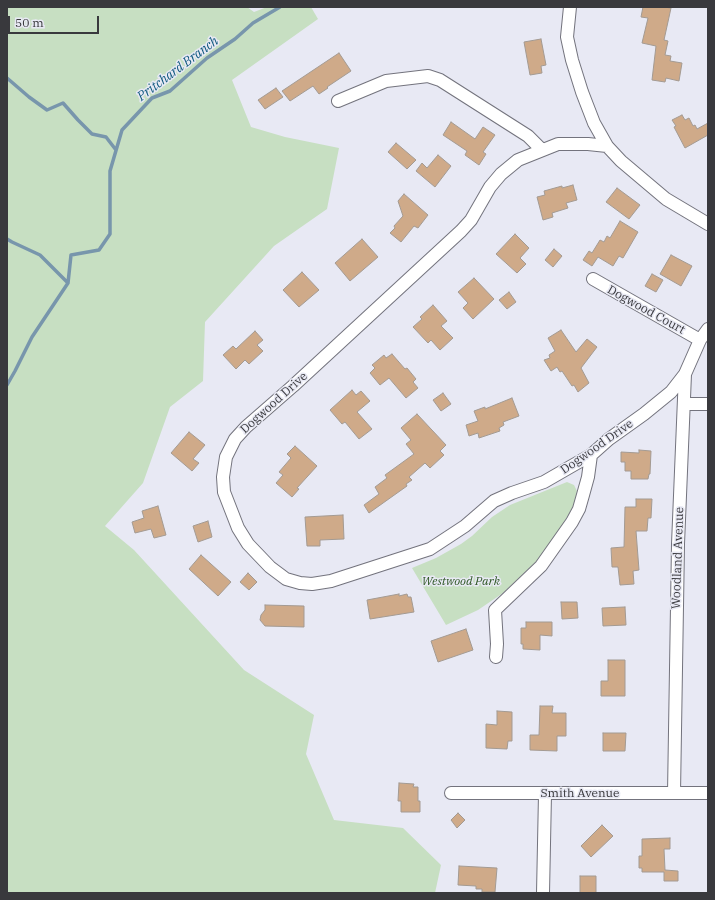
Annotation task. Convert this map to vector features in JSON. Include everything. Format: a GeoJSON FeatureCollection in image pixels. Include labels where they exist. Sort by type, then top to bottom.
{"type":"FeatureCollection","features":[{"type":"Feature","properties":{"kind":"street"},"geometry":{"type":"LineString","coordinates":[[570,7],[567,37],[572,60],[594,123],[607,146],[621,161],[666,199],[708,224]]}},
{"type":"Feature","properties":{"kind":"street"},"geometry":{"type":"LineString","coordinates":[[338,101],[386,81],[428,76],[440,80],[522,132],[542,149]]}},
{"type":"Feature","properties":{"kind":"street","name":"Dogwood Drive"},"geometry":{"type":"LineString","coordinates":[[607,146],[588,144],[558,144],[542,149],[518,160],[501,174],[490,187],[471,220],[461,231],[235,439],[226,457],[223,477],[224,492],[238,528],[248,544],[270,567],[286,579],[300,583],[312,584],[331,581],[430,549],[464,526],[494,501],[544,482],[590,455],[671,392],[685,374]]}},
{"type":"Feature","properties":{"kind":"street","name":"Dogwood Court"},"geometry":{"type":"LineString","coordinates":[[593,279],[700,340]]}},
{"type":"Feature","properties":{"kind":"street","name":"Woodland Avenue"},"geometry":{"type":"LineString","coordinates":[[674,793],[678,544],[685,374],[700,340],[708,329]]}},
{"type":"Feature","properties":{"kind":"street"},"geometry":{"type":"LineString","coordinates":[[684,404],[708,404]]}},
{"type":"Feature","properties":{"kind":"street"},"geometry":{"type":"LineString","coordinates":[[496,657],[497,644],[495,610],[542,566],[572,522],[579,508],[588,477],[590,455]]}},
{"type":"Feature","properties":{"kind":"street","name":"Smith Avenue"},"geometry":{"type":"LineString","coordinates":[[451,793],[708,793]]}},
{"type":"Feature","properties":{"kind":"street"},"geometry":{"type":"LineString","coordinates":[[543,893],[545,794]]}},
{"type":"Feature","properties":{"kind":"green space"},"geometry":{"type":"Polygon","coordinates":[[[7,7],[247,7],[254,12],[267,7],[311,7],[318,19],[232,80],[251,127],[285,137],[339,148],[327,209],[274,246],[205,322],[203,381],[170,407],[143,483],[105,526],[134,550],[244,670],[314,715],[306,754],[334,820],[403,828],[441,865],[435,893],[7,893],[7,7]]]}},
{"type":"Feature","properties":{"kind":"green space","name":"Westwood Park"},"geometry":{"type":"Polygon","coordinates":[[[567,482],[574,485],[577,491],[574,505],[559,531],[540,558],[503,593],[478,610],[446,625],[412,568],[436,558],[461,544],[492,517],[510,505],[567,482]]]}},
{"type":"Feature","properties":{"kind":"building"},"geometry":{"type":"Polygon","coordinates":[[[643,7],[671,8],[664,40],[668,41],[665,55],[671,56],[670,61],[682,63],[679,81],[666,78],[665,82],[652,80],[656,46],[642,43],[648,18],[641,17],[643,7]]]}},
{"type":"Feature","properties":{"kind":"building"},"geometry":{"type":"Polygon","coordinates":[[[541,39],[546,65],[541,66],[542,73],[530,75],[524,42],[541,39]]]}},
{"type":"Feature","properties":{"kind":"building"},"geometry":{"type":"Polygon","coordinates":[[[339,53],[351,71],[319,94],[313,86],[290,101],[282,91],[339,53]]]}},
{"type":"Feature","properties":{"kind":"building"},"geometry":{"type":"Polygon","coordinates":[[[276,88],[283,97],[265,109],[258,100],[276,88]]]}},
{"type":"Feature","properties":{"kind":"building"},"geometry":{"type":"Polygon","coordinates":[[[682,115],[685,120],[689,118],[693,126],[695,125],[697,129],[708,123],[708,135],[685,148],[672,120],[682,115]]]}},
{"type":"Feature","properties":{"kind":"building"},"geometry":{"type":"Polygon","coordinates":[[[451,122],[475,139],[483,127],[495,135],[483,152],[486,154],[479,165],[465,155],[467,151],[443,135],[451,122]]]}},
{"type":"Feature","properties":{"kind":"building"},"geometry":{"type":"Polygon","coordinates":[[[396,143],[416,160],[407,169],[388,152],[396,143]]]}},
{"type":"Feature","properties":{"kind":"building"},"geometry":{"type":"Polygon","coordinates":[[[438,155],[451,166],[435,187],[416,171],[422,163],[427,168],[438,155]]]}},
{"type":"Feature","properties":{"kind":"building"},"geometry":{"type":"Polygon","coordinates":[[[573,185],[577,200],[566,203],[568,208],[552,213],[553,217],[543,220],[537,197],[545,195],[544,191],[562,186],[562,188],[573,185]]]}},
{"type":"Feature","properties":{"kind":"building"},"geometry":{"type":"Polygon","coordinates":[[[617,188],[640,205],[629,219],[606,202],[617,188]]]}},
{"type":"Feature","properties":{"kind":"building"},"geometry":{"type":"Polygon","coordinates":[[[404,194],[428,215],[418,228],[414,226],[401,242],[390,233],[403,216],[398,201],[404,194]]]}},
{"type":"Feature","properties":{"kind":"building"},"geometry":{"type":"Polygon","coordinates":[[[620,221],[638,232],[623,258],[619,256],[613,266],[598,257],[592,266],[583,260],[589,251],[592,253],[600,240],[604,242],[607,236],[610,238],[620,221]]]}},
{"type":"Feature","properties":{"kind":"building"},"geometry":{"type":"Polygon","coordinates":[[[515,234],[529,248],[520,258],[526,264],[517,273],[496,254],[515,234]]]}},
{"type":"Feature","properties":{"kind":"building"},"geometry":{"type":"Polygon","coordinates":[[[362,239],[378,257],[350,281],[335,263],[362,239]]]}},
{"type":"Feature","properties":{"kind":"building"},"geometry":{"type":"Polygon","coordinates":[[[554,249],[562,256],[553,267],[545,260],[554,249]]]}},
{"type":"Feature","properties":{"kind":"building"},"geometry":{"type":"Polygon","coordinates":[[[671,255],[692,266],[681,286],[660,274],[671,255]]]}},
{"type":"Feature","properties":{"kind":"building"},"geometry":{"type":"Polygon","coordinates":[[[302,272],[319,290],[299,307],[283,290],[302,272]]]}},
{"type":"Feature","properties":{"kind":"building"},"geometry":{"type":"Polygon","coordinates":[[[652,274],[663,280],[656,292],[645,286],[652,274]]]}},
{"type":"Feature","properties":{"kind":"building"},"geometry":{"type":"Polygon","coordinates":[[[474,278],[494,299],[473,319],[463,308],[468,303],[458,292],[474,278]]]}},
{"type":"Feature","properties":{"kind":"building"},"geometry":{"type":"Polygon","coordinates":[[[509,292],[516,302],[507,309],[499,300],[509,292]]]}},
{"type":"Feature","properties":{"kind":"building"},"geometry":{"type":"Polygon","coordinates":[[[433,305],[447,321],[441,326],[453,338],[440,350],[431,340],[428,343],[413,327],[422,319],[420,317],[433,305]]]}},
{"type":"Feature","properties":{"kind":"building"},"geometry":{"type":"Polygon","coordinates":[[[561,330],[576,352],[587,339],[597,347],[581,368],[589,383],[578,392],[562,371],[560,372],[557,367],[551,371],[544,360],[550,358],[549,355],[555,351],[548,338],[561,330]]]}},
{"type":"Feature","properties":{"kind":"building"},"geometry":{"type":"Polygon","coordinates":[[[255,331],[263,340],[257,345],[263,351],[249,364],[245,360],[236,369],[223,355],[233,346],[236,349],[255,331]]]}},
{"type":"Feature","properties":{"kind":"building"},"geometry":{"type":"Polygon","coordinates":[[[392,354],[416,379],[413,382],[418,388],[406,398],[389,378],[380,385],[370,373],[375,368],[372,365],[384,355],[386,358],[392,354]]]}},
{"type":"Feature","properties":{"kind":"building"},"geometry":{"type":"Polygon","coordinates":[[[352,390],[356,395],[361,391],[370,401],[357,412],[372,429],[359,439],[345,422],[342,424],[330,410],[352,390]]]}},
{"type":"Feature","properties":{"kind":"building"},"geometry":{"type":"Polygon","coordinates":[[[443,393],[451,404],[441,411],[433,400],[443,393]]]}},
{"type":"Feature","properties":{"kind":"building"},"geometry":{"type":"Polygon","coordinates":[[[512,398],[519,416],[503,422],[504,425],[499,428],[500,431],[479,438],[478,433],[469,436],[466,425],[478,421],[474,411],[485,407],[485,409],[512,398]]]}},
{"type":"Feature","properties":{"kind":"building"},"geometry":{"type":"Polygon","coordinates":[[[417,414],[446,445],[440,451],[444,455],[430,468],[425,463],[409,477],[412,480],[406,484],[407,486],[369,513],[364,505],[379,494],[375,487],[387,478],[385,475],[414,454],[406,444],[411,440],[401,428],[417,414]]]}},
{"type":"Feature","properties":{"kind":"building"},"geometry":{"type":"Polygon","coordinates":[[[189,432],[205,445],[193,459],[199,463],[192,471],[171,453],[189,432]]]}},
{"type":"Feature","properties":{"kind":"building"},"geometry":{"type":"Polygon","coordinates":[[[295,446],[317,466],[297,488],[299,489],[292,497],[276,483],[283,475],[279,472],[291,458],[287,454],[295,446]]]}},
{"type":"Feature","properties":{"kind":"building"},"geometry":{"type":"Polygon","coordinates":[[[639,450],[651,451],[650,474],[648,479],[631,479],[631,471],[625,471],[625,462],[621,462],[621,452],[639,453],[639,450]]]}},
{"type":"Feature","properties":{"kind":"building"},"geometry":{"type":"Polygon","coordinates":[[[636,499],[652,499],[651,518],[648,518],[647,531],[636,531],[639,570],[633,571],[634,584],[620,585],[618,567],[612,567],[611,548],[624,547],[625,507],[636,507],[636,499]]]}},
{"type":"Feature","properties":{"kind":"building"},"geometry":{"type":"Polygon","coordinates":[[[158,506],[166,535],[154,538],[151,529],[135,533],[132,522],[144,518],[142,511],[158,506]]]}},
{"type":"Feature","properties":{"kind":"building"},"geometry":{"type":"Polygon","coordinates":[[[343,515],[344,539],[320,540],[320,546],[307,546],[305,517],[343,515]]]}},
{"type":"Feature","properties":{"kind":"building"},"geometry":{"type":"Polygon","coordinates":[[[208,521],[212,537],[198,542],[193,526],[208,521]]]}},
{"type":"Feature","properties":{"kind":"building"},"geometry":{"type":"Polygon","coordinates":[[[201,555],[231,582],[218,596],[189,569],[201,555]]]}},
{"type":"Feature","properties":{"kind":"building"},"geometry":{"type":"Polygon","coordinates":[[[248,573],[257,582],[249,590],[240,582],[248,573]]]}},
{"type":"Feature","properties":{"kind":"building"},"geometry":{"type":"Polygon","coordinates":[[[399,594],[399,596],[407,594],[408,597],[411,597],[414,612],[370,619],[367,600],[399,594]]]}},
{"type":"Feature","properties":{"kind":"building"},"geometry":{"type":"Polygon","coordinates":[[[561,602],[577,602],[578,618],[562,619],[561,602]]]}},
{"type":"Feature","properties":{"kind":"building"},"geometry":{"type":"Polygon","coordinates":[[[265,605],[304,606],[304,627],[265,626],[260,620],[261,615],[265,610],[265,605]]]}},
{"type":"Feature","properties":{"kind":"building"},"geometry":{"type":"Polygon","coordinates":[[[625,607],[626,625],[603,626],[602,608],[625,607]]]}},
{"type":"Feature","properties":{"kind":"building"},"geometry":{"type":"Polygon","coordinates":[[[526,622],[552,622],[552,636],[540,635],[540,650],[523,649],[523,644],[521,644],[521,628],[526,628],[526,622]]]}},
{"type":"Feature","properties":{"kind":"building"},"geometry":{"type":"Polygon","coordinates":[[[466,629],[473,650],[438,662],[431,641],[466,629]]]}},
{"type":"Feature","properties":{"kind":"building"},"geometry":{"type":"Polygon","coordinates":[[[608,660],[625,660],[625,696],[601,696],[601,681],[608,681],[608,660]]]}},
{"type":"Feature","properties":{"kind":"building"},"geometry":{"type":"Polygon","coordinates":[[[540,706],[553,706],[552,713],[566,713],[566,736],[557,736],[557,751],[530,750],[530,735],[539,735],[540,706]]]}},
{"type":"Feature","properties":{"kind":"building"},"geometry":{"type":"Polygon","coordinates":[[[497,711],[512,712],[512,741],[508,741],[507,749],[486,748],[486,724],[497,725],[497,711]]]}},
{"type":"Feature","properties":{"kind":"building"},"geometry":{"type":"Polygon","coordinates":[[[603,733],[626,733],[625,751],[603,751],[603,733]]]}},
{"type":"Feature","properties":{"kind":"building"},"geometry":{"type":"Polygon","coordinates":[[[399,783],[414,784],[413,787],[418,787],[420,812],[401,812],[401,801],[398,801],[399,783]]]}},
{"type":"Feature","properties":{"kind":"building"},"geometry":{"type":"Polygon","coordinates":[[[458,813],[465,820],[457,828],[451,820],[458,813]]]}},
{"type":"Feature","properties":{"kind":"building"},"geometry":{"type":"Polygon","coordinates":[[[602,825],[613,836],[591,857],[581,846],[602,825]]]}},
{"type":"Feature","properties":{"kind":"building"},"geometry":{"type":"Polygon","coordinates":[[[670,838],[670,849],[664,849],[665,870],[678,871],[678,881],[664,881],[664,872],[642,872],[642,868],[639,868],[639,856],[642,856],[642,839],[670,838]]]}},
{"type":"Feature","properties":{"kind":"building"},"geometry":{"type":"Polygon","coordinates":[[[459,866],[497,868],[495,892],[482,892],[482,889],[476,889],[476,886],[458,885],[459,866]]]}},
{"type":"Feature","properties":{"kind":"building"},"geometry":{"type":"Polygon","coordinates":[[[580,876],[596,876],[596,893],[580,893],[580,876]]]}},
{"type":"Feature","properties":{"kind":"waterway","name":"Pritchard Branch"},"geometry":{"type":"LineString","coordinates":[[7,385],[32,337],[68,283],[71,255],[99,250],[110,234],[110,171],[122,130],[152,98],[170,91],[207,58],[235,39],[253,23],[280,7]]}},
{"type":"Feature","properties":{"kind":"waterway"},"geometry":{"type":"LineString","coordinates":[[7,78],[47,110],[63,103],[92,134],[106,137],[116,150]]}},
{"type":"Feature","properties":{"kind":"waterway"},"geometry":{"type":"LineString","coordinates":[[7,239],[40,255],[68,283]]}}]}
